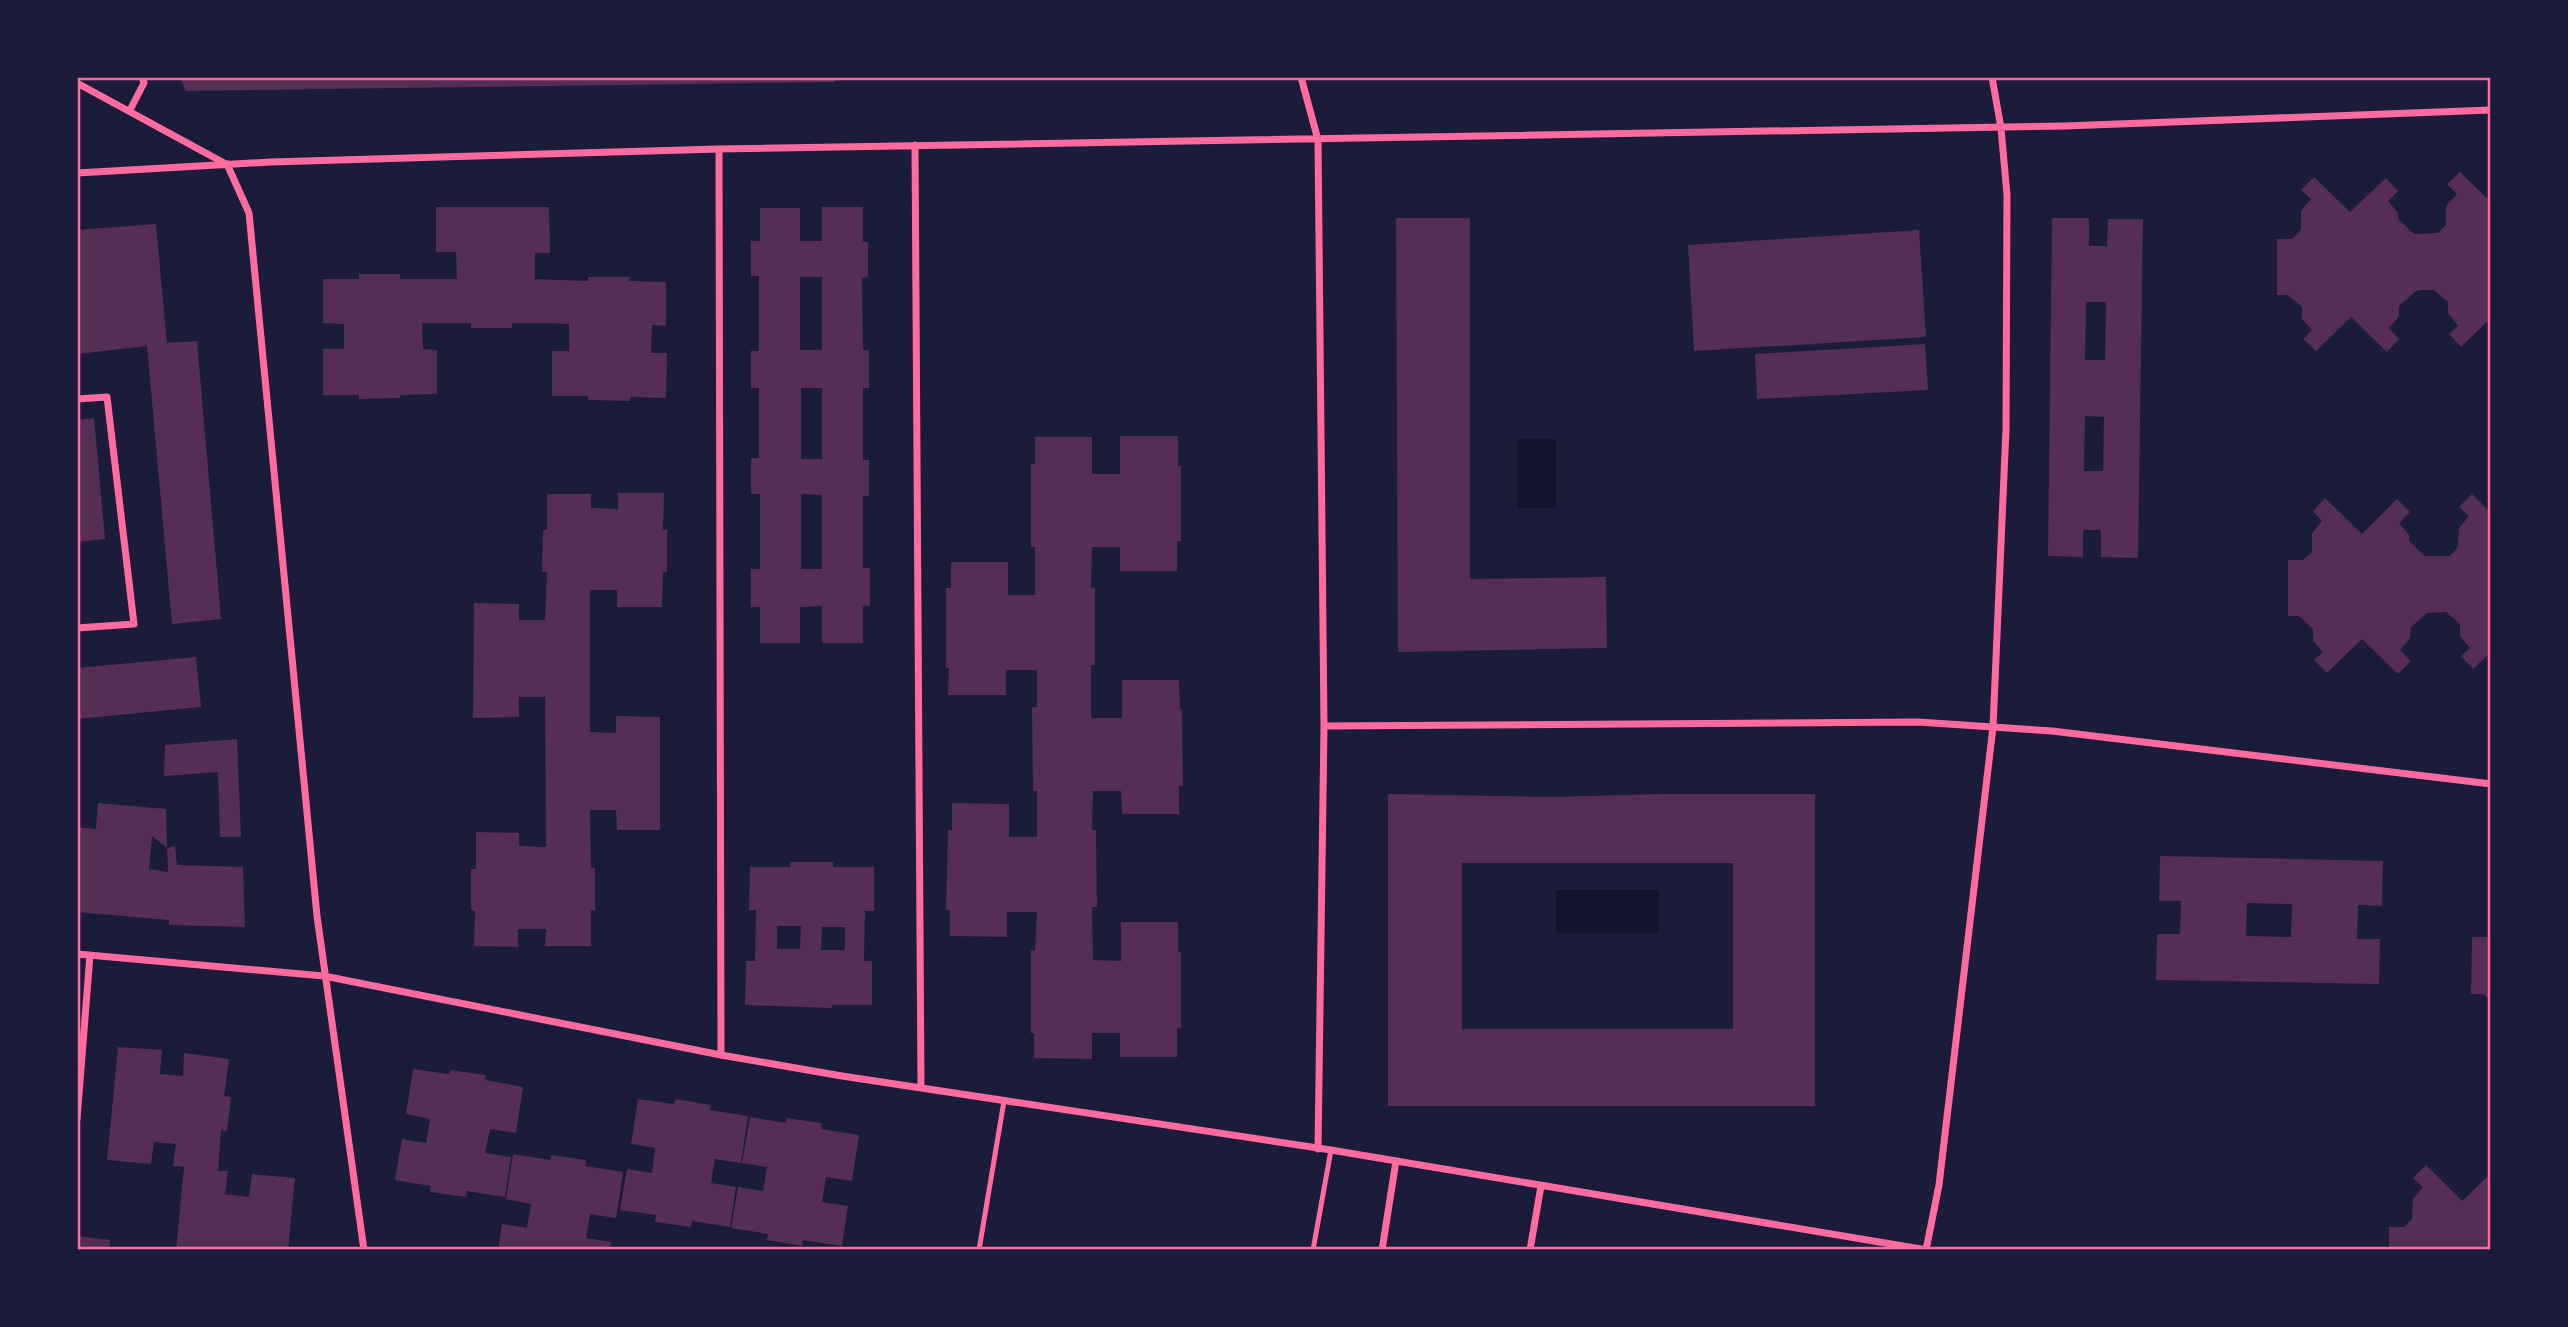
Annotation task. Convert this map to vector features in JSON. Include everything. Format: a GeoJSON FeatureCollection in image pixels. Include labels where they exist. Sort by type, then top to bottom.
{"type":"FeatureCollection","features":[{"type":"Feature","properties":{"kind":"street"},"geometry":{"type":"LineString","coordinates":[[130,110],[144,83],[142,77]]}},
{"type":"Feature","properties":{"kind":"street"},"geometry":{"type":"LineString","coordinates":[[1301,77],[1318,140],[1324,726],[1318,1149]]}},
{"type":"Feature","properties":{"kind":"street"},"geometry":{"type":"LineString","coordinates":[[77,954],[324,976],[721,1055],[1331,1150],[1926,1250],[1939,1185],[1993,727],[2006,429],[2007,195],[2001,128],[1992,77]]}},
{"type":"Feature","properties":{"kind":"street"},"geometry":{"type":"LineString","coordinates":[[77,83],[227,164],[249,213],[324,976],[364,1250]]}},
{"type":"Feature","properties":{"kind":"street"},"geometry":{"type":"LineString","coordinates":[[77,173],[227,164],[719,149],[2001,128],[2491,110]]}},
{"type":"Feature","properties":{"kind":"street"},"geometry":{"type":"LineString","coordinates":[[915,145],[921,1088]]}},
{"type":"Feature","properties":{"kind":"street"},"geometry":{"type":"LineString","coordinates":[[719,149],[721,1055]]}},
{"type":"Feature","properties":{"kind":"street"},"geometry":{"type":"LineString","coordinates":[[77,399],[107,397],[134,624],[77,628]]}},
{"type":"Feature","properties":{"kind":"street"},"geometry":{"type":"LineString","coordinates":[[1324,726],[1919,722],[2052,731],[2491,784]]}},
{"type":"Feature","properties":{"kind":"street"},"geometry":{"type":"LineString","coordinates":[[77,1119],[90,955]]}},
{"type":"Feature","properties":{"kind":"street"},"geometry":{"type":"LineString","coordinates":[[1382,1250],[1396,1161]]}},
{"type":"Feature","properties":{"kind":"street"},"geometry":{"type":"LineString","coordinates":[[1530,1250],[1541,1186]]}},
{"type":"Feature","properties":{"kind":"lane"},"geometry":{"type":"LineString","coordinates":[[979,1250],[1004,1101]]}},
{"type":"Feature","properties":{"kind":"lane"},"geometry":{"type":"LineString","coordinates":[[1313,1250],[1331,1150]]}},
{"type":"Feature","properties":{"kind":"shaded area"},"geometry":{"type":"Polygon","coordinates":[[[1517,439],[1556,439],[1556,508],[1517,508],[1517,439]]]}},
{"type":"Feature","properties":{"kind":"shaded area"},"geometry":{"type":"Polygon","coordinates":[[[1556,890],[1659,890],[1659,933],[1556,933],[1556,890]]]}},
{"type":"Feature","properties":{"kind":"building"},"geometry":{"type":"Polygon","coordinates":[[[181,77],[836,77],[835,82],[185,91],[181,77]]]}},
{"type":"Feature","properties":{"kind":"building"},"geometry":{"type":"Polygon","coordinates":[[[2460,172],[2491,202],[2491,318],[2461,347],[2449,334],[2458,326],[2448,313],[2448,302],[2434,290],[2416,291],[2399,306],[2399,316],[2389,328],[2399,339],[2387,352],[2351,317],[2316,351],[2303,339],[2312,330],[2302,319],[2302,307],[2288,295],[2277,295],[2277,239],[2292,239],[2301,230],[2301,211],[2311,199],[2301,190],[2314,177],[2350,212],[2386,178],[2398,191],[2388,201],[2398,213],[2398,219],[2414,234],[2438,233],[2446,225],[2446,206],[2457,194],[2447,184],[2460,172]]]}},
{"type":"Feature","properties":{"kind":"building"},"geometry":{"type":"Polygon","coordinates":[[[436,207],[549,207],[550,253],[535,253],[535,279],[588,281],[588,277],[630,277],[629,281],[666,282],[666,326],[652,325],[651,353],[667,353],[666,398],[630,397],[630,401],[588,400],[588,396],[552,396],[552,351],[569,351],[569,324],[548,323],[512,323],[512,328],[471,328],[471,323],[422,323],[423,349],[437,350],[437,394],[359,399],[359,395],[323,395],[323,349],[344,349],[344,324],[323,323],[323,279],[359,279],[359,274],[400,274],[400,279],[457,279],[456,252],[436,252],[436,207]]]}},
{"type":"Feature","properties":{"kind":"building"},"geometry":{"type":"Polygon","coordinates":[[[822,207],[863,207],[863,242],[868,242],[868,277],[862,278],[863,350],[869,350],[869,388],[863,388],[863,460],[869,460],[869,496],[863,496],[863,568],[870,568],[870,606],[863,606],[863,643],[822,643],[822,606],[800,607],[800,643],[760,643],[760,607],[751,607],[751,569],[760,569],[760,494],[751,494],[751,458],[759,458],[759,388],[751,388],[751,351],[759,351],[759,276],[751,276],[751,241],[760,241],[760,208],[800,208],[800,241],[822,241],[822,207]],[[800,277],[800,350],[822,350],[822,277],[800,277]],[[801,388],[801,459],[822,459],[822,388],[801,388]],[[801,494],[801,569],[822,569],[822,495],[801,494]]]}},
{"type":"Feature","properties":{"kind":"building"},"geometry":{"type":"Polygon","coordinates":[[[1396,218],[1470,218],[1470,579],[1606,577],[1607,648],[1398,652],[1396,218]]]}},
{"type":"Feature","properties":{"kind":"building"},"geometry":{"type":"Polygon","coordinates":[[[2052,218],[2089,218],[2089,246],[2107,246],[2108,219],[2143,219],[2138,558],[2101,557],[2101,530],[2083,530],[2083,557],[2048,556],[2052,218]],[[2086,302],[2085,360],[2105,360],[2106,302],[2086,302]],[[2085,416],[2084,471],[2103,471],[2104,417],[2085,416]]]}},
{"type":"Feature","properties":{"kind":"building"},"geometry":{"type":"Polygon","coordinates":[[[156,224],[167,343],[197,341],[221,619],[172,624],[147,346],[77,354],[77,230],[156,224]]]}},
{"type":"Feature","properties":{"kind":"building"},"geometry":{"type":"Polygon","coordinates":[[[1919,230],[1926,337],[1694,351],[1688,245],[1919,230]]]}},
{"type":"Feature","properties":{"kind":"building"},"geometry":{"type":"Polygon","coordinates":[[[1925,344],[1928,390],[1757,399],[1755,354],[1925,344]]]}},
{"type":"Feature","properties":{"kind":"building"},"geometry":{"type":"Polygon","coordinates":[[[94,418],[105,539],[77,542],[77,420],[94,418]]]}},
{"type":"Feature","properties":{"kind":"building"},"geometry":{"type":"Polygon","coordinates":[[[1120,436],[1178,436],[1178,466],[1181,466],[1181,541],[1177,541],[1177,571],[1120,571],[1120,547],[1092,547],[1095,665],[1091,665],[1091,718],[1122,718],[1122,680],[1179,680],[1183,786],[1179,786],[1179,814],[1122,814],[1121,791],[1093,791],[1092,830],[1096,830],[1097,907],[1092,907],[1093,960],[1121,961],[1121,922],[1178,922],[1178,952],[1181,952],[1181,1028],[1177,1028],[1177,1057],[1120,1057],[1120,1033],[1092,1033],[1092,1059],[1034,1058],[1034,1033],[1031,1033],[1031,950],[1035,950],[1037,912],[1007,912],[1007,937],[950,936],[950,910],[946,910],[948,830],[952,830],[952,803],[1009,804],[1009,837],[1037,837],[1037,791],[1033,791],[1032,707],[1037,707],[1037,670],[1006,670],[1006,695],[948,695],[946,588],[951,588],[951,562],[1008,562],[1008,595],[1035,595],[1035,547],[1031,547],[1031,464],[1035,464],[1035,437],[1092,437],[1092,474],[1120,474],[1120,436]]]}},
{"type":"Feature","properties":{"kind":"building"},"geometry":{"type":"Polygon","coordinates":[[[618,493],[664,493],[663,530],[667,530],[667,572],[663,572],[662,607],[617,607],[617,590],[590,590],[590,732],[616,733],[616,716],[660,717],[660,830],[617,830],[616,810],[590,810],[591,868],[595,868],[595,910],[591,910],[591,946],[545,946],[546,929],[518,929],[518,947],[474,946],[475,911],[471,910],[471,869],[476,869],[476,832],[519,833],[519,846],[546,847],[545,697],[519,697],[519,717],[473,718],[474,603],[519,604],[519,620],[545,620],[547,572],[542,572],[543,530],[547,530],[547,494],[591,494],[591,508],[618,509],[618,493]]]}},
{"type":"Feature","properties":{"kind":"building"},"geometry":{"type":"Polygon","coordinates":[[[2472,494],[2491,513],[2491,652],[2473,669],[2461,656],[2470,648],[2460,636],[2460,624],[2446,612],[2427,613],[2411,627],[2410,638],[2400,650],[2411,661],[2398,674],[2362,639],[2327,673],[2314,660],[2323,652],[2313,641],[2313,629],[2299,616],[2288,616],[2288,560],[2303,560],[2312,552],[2312,533],[2322,521],[2313,511],[2325,498],[2362,534],[2397,499],[2410,512],[2399,523],[2409,535],[2409,541],[2425,556],[2450,556],[2458,547],[2459,528],[2469,516],[2459,507],[2472,494]]]}},
{"type":"Feature","properties":{"kind":"building"},"geometry":{"type":"Polygon","coordinates":[[[196,657],[201,707],[77,719],[77,668],[196,657]]]}},
{"type":"Feature","properties":{"kind":"building"},"geometry":{"type":"Polygon","coordinates":[[[237,739],[241,837],[220,837],[218,772],[164,776],[165,745],[237,739]]]}},
{"type":"Feature","properties":{"kind":"building"},"geometry":{"type":"Polygon","coordinates":[[[1388,794],[1551,797],[1815,794],[1815,1106],[1388,1106],[1388,794]],[[1462,863],[1462,1029],[1733,1029],[1733,863],[1462,863]]]}},
{"type":"Feature","properties":{"kind":"building"},"geometry":{"type":"Polygon","coordinates":[[[98,803],[166,809],[167,848],[175,846],[177,865],[243,867],[245,927],[169,925],[169,920],[77,912],[77,827],[96,829],[98,803]],[[152,836],[149,869],[168,872],[167,848],[152,836]]]}},
{"type":"Feature","properties":{"kind":"building"},"geometry":{"type":"Polygon","coordinates":[[[2160,856],[2383,861],[2382,906],[2358,905],[2357,939],[2380,939],[2379,984],[2156,980],[2157,934],[2180,934],[2181,901],[2159,901],[2160,856]],[[2247,903],[2246,936],[2291,937],[2292,904],[2247,903]]]}},
{"type":"Feature","properties":{"kind":"building"},"geometry":{"type":"Polygon","coordinates":[[[790,862],[833,862],[833,867],[874,867],[874,911],[865,911],[864,961],[872,961],[872,1005],[832,1005],[832,1008],[745,1005],[746,961],[755,961],[756,910],[749,910],[750,867],[790,867],[790,862]],[[777,926],[777,949],[800,949],[801,926],[777,926]],[[822,927],[821,950],[845,950],[845,927],[822,927]]]}},
{"type":"Feature","properties":{"kind":"building"},"geometry":{"type":"Polygon","coordinates":[[[2491,933],[2491,1001],[2483,994],[2471,994],[2472,937],[2487,937],[2491,933]]]}},
{"type":"Feature","properties":{"kind":"building"},"geometry":{"type":"Polygon","coordinates":[[[118,1047],[162,1050],[160,1074],[183,1076],[184,1053],[229,1059],[224,1096],[231,1097],[227,1131],[221,1130],[218,1171],[228,1171],[225,1194],[249,1197],[252,1174],[295,1178],[288,1250],[176,1250],[184,1167],[173,1166],[176,1144],[154,1142],[151,1164],[107,1160],[118,1047]]]}},
{"type":"Feature","properties":{"kind":"building"},"geometry":{"type":"Polygon","coordinates":[[[413,1069],[486,1075],[485,1080],[523,1087],[516,1133],[490,1129],[485,1153],[511,1157],[505,1197],[467,1191],[466,1197],[430,1192],[431,1186],[395,1180],[402,1139],[426,1143],[430,1119],[406,1114],[413,1069]]]}},
{"type":"Feature","properties":{"kind":"building"},"geometry":{"type":"Polygon","coordinates":[[[638,1099],[674,1104],[676,1099],[711,1105],[710,1110],[748,1116],[741,1163],[715,1159],[711,1183],[736,1187],[730,1227],[692,1221],[691,1227],[655,1222],[656,1215],[620,1210],[627,1169],[652,1173],[655,1148],[631,1144],[638,1099]]]}},
{"type":"Feature","properties":{"kind":"building"},"geometry":{"type":"Polygon","coordinates":[[[750,1117],[786,1123],[786,1118],[822,1123],[821,1129],[859,1135],[852,1181],[826,1177],[822,1202],[848,1206],[842,1246],[803,1240],[802,1246],[767,1240],[768,1234],[731,1228],[738,1187],[763,1191],[767,1167],[742,1163],[750,1117]]]}},
{"type":"Feature","properties":{"kind":"building"},"geometry":{"type":"Polygon","coordinates":[[[513,1154],[550,1160],[551,1155],[586,1160],[585,1166],[623,1172],[616,1218],[590,1214],[586,1238],[611,1242],[610,1250],[498,1250],[502,1224],[527,1228],[531,1204],[506,1199],[513,1154]]]}},
{"type":"Feature","properties":{"kind":"building"},"geometry":{"type":"Polygon","coordinates":[[[2426,1165],[2462,1201],[2491,1173],[2491,1250],[2389,1250],[2389,1227],[2404,1227],[2412,1219],[2413,1199],[2423,1187],[2413,1178],[2426,1165]]]}},
{"type":"Feature","properties":{"kind":"building"},"geometry":{"type":"Polygon","coordinates":[[[77,1236],[110,1240],[109,1250],[77,1250],[77,1236]]]}}]}
